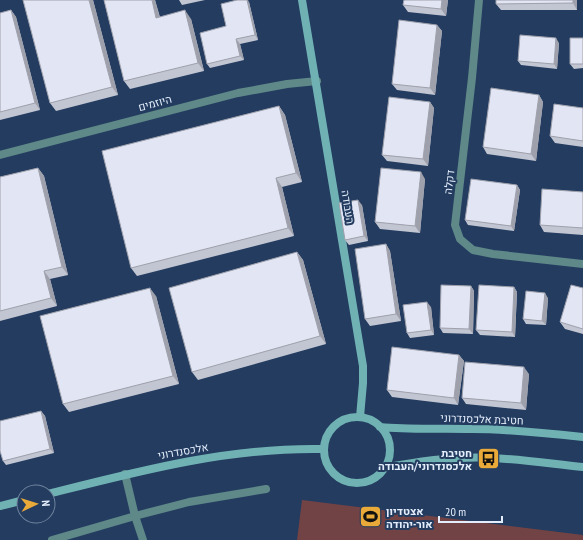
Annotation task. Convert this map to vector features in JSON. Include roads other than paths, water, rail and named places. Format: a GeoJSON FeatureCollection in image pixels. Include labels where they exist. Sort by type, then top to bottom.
{"type":"FeatureCollection","features":[{"type":"Feature","properties":{"kind":"street","name":"העבודה"},"geometry":{"type":"LineString","coordinates":[[302,0],[317,82],[363,366],[360,417]]}},
{"type":"Feature","properties":{"kind":"street","name":"דקלה"},"geometry":{"type":"LineString","coordinates":[[479,0],[472,78],[455,225],[460,239],[473,250],[493,254],[583,264]]}},
{"type":"Feature","properties":{"kind":"street","name":"היוזמים"},"geometry":{"type":"LineString","coordinates":[[0,155],[238,93],[287,84],[317,82]]}},
{"type":"Feature","properties":{"kind":"street"},"geometry":{"type":"LineString","coordinates":[[360,417],[371,420],[380,427],[386,436],[390,447],[389,458],[377,477],[367,482],[356,484],[346,482],[337,477],[325,460],[324,449],[326,439],[331,430],[339,422],[348,418],[360,417]]}},
{"type":"Feature","properties":{"kind":"street","name":"חטיבת אלכסנדרוני"},"geometry":{"type":"LineString","coordinates":[[380,427],[416,430],[515,430],[583,437]]}},
{"type":"Feature","properties":{"kind":"street","name":"אלכסנדרוני"},"geometry":{"type":"LineString","coordinates":[[56,492],[125,474],[184,461],[278,449],[324,449]]}},
{"type":"Feature","properties":{"kind":"street"},"geometry":{"type":"LineString","coordinates":[[384,468],[416,462],[447,459],[491,458],[583,467]]}},
{"type":"Feature","properties":{"kind":"street"},"geometry":{"type":"LineString","coordinates":[[125,474],[135,516],[143,540]]}},
{"type":"Feature","properties":{"kind":"street"},"geometry":{"type":"LineString","coordinates":[[52,540],[188,502],[266,489]]}},
{"type":"Feature","properties":{"kind":"street"},"geometry":{"type":"LineString","coordinates":[[0,506],[16,502]]}},
{"type":"Feature","properties":{"kind":"place","name":"חטיבת אלכסנדרוני/העבודה"},"geometry":{"type":"Point","coordinates":[488,459]}},
{"type":"Feature","properties":{"kind":"place","name":"אצטדיון אור-יהודה"},"geometry":{"type":"Point","coordinates":[371,517]}}]}
